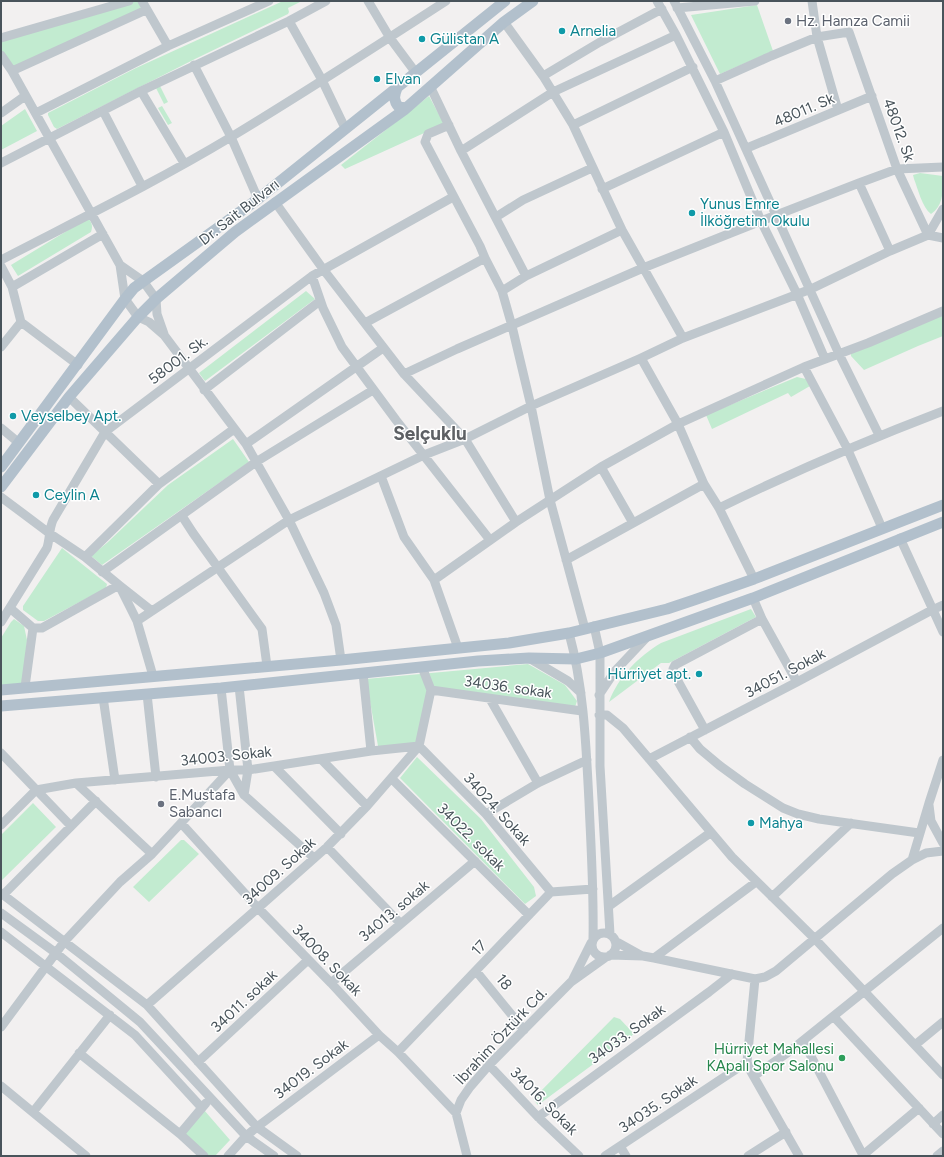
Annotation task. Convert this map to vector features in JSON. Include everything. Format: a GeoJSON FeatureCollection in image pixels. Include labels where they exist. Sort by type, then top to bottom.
{"type":"FeatureCollection","features":[{"type":"Feature","properties":{"kind":"main road","name":"Dr. Sait Bulvarı"},"geometry":{"type":"LineString","coordinates":[[1,467],[134,288],[258,199],[505,1]]}},
{"type":"Feature","properties":{"kind":"main road","name":"Dr. Sait Bulvarı"},"geometry":{"type":"LineString","coordinates":[[1,487],[69,397],[138,317],[156,299],[235,232],[375,132],[406,108],[504,22],[533,1]]}},
{"type":"Feature","properties":{"kind":"main road"},"geometry":{"type":"LineString","coordinates":[[397,88],[394,94],[395,101],[399,107],[406,108]]}},
{"type":"Feature","properties":{"kind":"main road"},"geometry":{"type":"LineString","coordinates":[[1,690],[341,660],[509,643],[569,633],[668,609],[754,579],[943,505]]}},
{"type":"Feature","properties":{"kind":"main road"},"geometry":{"type":"LineString","coordinates":[[1,706],[221,688],[422,667],[529,658],[576,658],[600,653],[753,598],[943,522]]}},
{"type":"Feature","properties":{"kind":"street"},"geometry":{"type":"LineString","coordinates":[[1,38],[129,1]]}},
{"type":"Feature","properties":{"kind":"street"},"geometry":{"type":"LineString","coordinates":[[142,1],[168,46]]}},
{"type":"Feature","properties":{"kind":"street"},"geometry":{"type":"LineString","coordinates":[[36,113],[168,46],[269,1]]}},
{"type":"Feature","properties":{"kind":"street"},"geometry":{"type":"LineString","coordinates":[[1,163],[141,91],[289,21],[326,1]]}},
{"type":"Feature","properties":{"kind":"street"},"geometry":{"type":"LineString","coordinates":[[368,1],[390,38],[416,73]]}},
{"type":"Feature","properties":{"kind":"street"},"geometry":{"type":"LineString","coordinates":[[1,260],[184,164],[231,137],[390,38],[446,1]]}},
{"type":"Feature","properties":{"kind":"street"},"geometry":{"type":"LineString","coordinates":[[657,1],[693,67],[724,132],[761,221],[797,294],[825,359]]}},
{"type":"Feature","properties":{"kind":"street"},"geometry":{"type":"LineString","coordinates":[[755,1],[675,4],[715,81],[747,148],[839,354],[880,435]]}},
{"type":"Feature","properties":{"kind":"street"},"geometry":{"type":"LineString","coordinates":[[812,1],[817,38],[838,110]]}},
{"type":"Feature","properties":{"kind":"street"},"geometry":{"type":"LineString","coordinates":[[543,76],[600,42],[662,9]]}},
{"type":"Feature","properties":{"kind":"street"},"geometry":{"type":"LineString","coordinates":[[12,72],[146,10]]}},
{"type":"Feature","properties":{"kind":"street"},"geometry":{"type":"LineString","coordinates":[[289,21],[322,80],[345,128]]}},
{"type":"Feature","properties":{"kind":"street"},"geometry":{"type":"LineString","coordinates":[[504,22],[543,76],[573,125],[622,230],[683,338]]}},
{"type":"Feature","properties":{"kind":"street","name":"48012. Sk"},"geometry":{"type":"LineString","coordinates":[[817,38],[849,32],[897,169],[928,235]]}},
{"type":"Feature","properties":{"kind":"street"},"geometry":{"type":"LineString","coordinates":[[461,151],[553,92],[676,35]]}},
{"type":"Feature","properties":{"kind":"street"},"geometry":{"type":"LineString","coordinates":[[715,81],[771,56],[817,38]]}},
{"type":"Feature","properties":{"kind":"street"},"geometry":{"type":"LineString","coordinates":[[1,55],[36,113],[120,265],[125,300],[138,317],[149,322],[164,335],[188,369],[246,444],[289,520],[324,593],[334,619],[341,660]]}},
{"type":"Feature","properties":{"kind":"street"},"geometry":{"type":"LineString","coordinates":[[194,65],[231,137],[258,199]]}},
{"type":"Feature","properties":{"kind":"street"},"geometry":{"type":"LineString","coordinates":[[573,125],[693,67]]}},
{"type":"Feature","properties":{"kind":"street"},"geometry":{"type":"LineString","coordinates":[[430,86],[461,151],[526,276]]}},
{"type":"Feature","properties":{"kind":"street"},"geometry":{"type":"LineString","coordinates":[[141,91],[184,164]]}},
{"type":"Feature","properties":{"kind":"street"},"geometry":{"type":"LineString","coordinates":[[1,112],[25,96]]}},
{"type":"Feature","properties":{"kind":"street","name":"48011. Sk"},"geometry":{"type":"LineString","coordinates":[[747,148],[872,96]]}},
{"type":"Feature","properties":{"kind":"street"},"geometry":{"type":"LineString","coordinates":[[103,111],[142,186]]}},
{"type":"Feature","properties":{"kind":"street"},"geometry":{"type":"LineString","coordinates":[[449,125],[428,134],[425,142],[477,240],[502,291],[531,406],[550,500],[566,560],[600,653],[600,766],[609,906],[615,949],[608,956],[571,982]]}},
{"type":"Feature","properties":{"kind":"street"},"geometry":{"type":"LineString","coordinates":[[602,189],[724,132]]}},
{"type":"Feature","properties":{"kind":"street"},"geometry":{"type":"LineString","coordinates":[[404,374],[457,349],[643,268],[859,183],[897,169],[943,167]]}},
{"type":"Feature","properties":{"kind":"street"},"geometry":{"type":"LineString","coordinates":[[496,217],[523,200],[592,168]]}},
{"type":"Feature","properties":{"kind":"street"},"geometry":{"type":"LineString","coordinates":[[859,183],[890,251]]}},
{"type":"Feature","properties":{"kind":"street","name":"58001. Sk."},"geometry":{"type":"LineString","coordinates":[[1,622],[47,548],[50,526],[53,520],[105,432],[312,276],[453,197]]}},
{"type":"Feature","properties":{"kind":"street"},"geometry":{"type":"LineString","coordinates":[[275,202],[323,269],[383,348],[404,374],[465,439],[516,522]]}},
{"type":"Feature","properties":{"kind":"street"},"geometry":{"type":"LineString","coordinates":[[928,235],[943,209]]}},
{"type":"Feature","properties":{"kind":"street"},"geometry":{"type":"LineString","coordinates":[[502,291],[526,276],[622,230]]}},
{"type":"Feature","properties":{"kind":"street"},"geometry":{"type":"LineString","coordinates":[[12,287],[103,234]]}},
{"type":"Feature","properties":{"kind":"street"},"geometry":{"type":"LineString","coordinates":[[137,621],[289,520],[424,455],[465,439],[531,406],[683,338],[811,290],[890,251],[928,235],[943,238]]}},
{"type":"Feature","properties":{"kind":"street"},"geometry":{"type":"LineString","coordinates":[[365,323],[485,258]]}},
{"type":"Feature","properties":{"kind":"street"},"geometry":{"type":"LineString","coordinates":[[120,265],[143,281],[156,299],[157,314],[164,335]]}},
{"type":"Feature","properties":{"kind":"street"},"geometry":{"type":"LineString","coordinates":[[1,266],[12,287],[21,322],[78,365]]}},
{"type":"Feature","properties":{"kind":"street"},"geometry":{"type":"LineString","coordinates":[[312,276],[320,301],[342,347],[373,390],[490,540]]}},
{"type":"Feature","properties":{"kind":"street"},"geometry":{"type":"LineString","coordinates":[[204,390],[320,301]]}},
{"type":"Feature","properties":{"kind":"street"},"geometry":{"type":"LineString","coordinates":[[434,580],[516,522],[601,467],[678,424],[804,367],[868,343],[943,311]]}},
{"type":"Feature","properties":{"kind":"street"},"geometry":{"type":"LineString","coordinates":[[2,345],[21,322]]}},
{"type":"Feature","properties":{"kind":"street"},"geometry":{"type":"LineString","coordinates":[[246,444],[383,348]]}},
{"type":"Feature","properties":{"kind":"street"},"geometry":{"type":"LineString","coordinates":[[641,358],[678,424],[704,484],[719,508],[754,579]]}},
{"type":"Feature","properties":{"kind":"street"},"geometry":{"type":"LineString","coordinates":[[804,367],[847,448],[882,528]]}},
{"type":"Feature","properties":{"kind":"street"},"geometry":{"type":"LineString","coordinates":[[102,572],[256,462],[373,390]]}},
{"type":"Feature","properties":{"kind":"street"},"geometry":{"type":"LineString","coordinates":[[69,397],[159,484]]}},
{"type":"Feature","properties":{"kind":"street"},"geometry":{"type":"LineString","coordinates":[[719,508],[847,448],[943,411]]}},
{"type":"Feature","properties":{"kind":"street"},"geometry":{"type":"LineString","coordinates":[[1,428],[19,443]]}},
{"type":"Feature","properties":{"kind":"street"},"geometry":{"type":"LineString","coordinates":[[85,557],[159,484],[234,429]]}},
{"type":"Feature","properties":{"kind":"street"},"geometry":{"type":"LineString","coordinates":[[601,467],[633,523]]}},
{"type":"Feature","properties":{"kind":"street"},"geometry":{"type":"LineString","coordinates":[[381,476],[404,537],[434,580],[458,648]]}},
{"type":"Feature","properties":{"kind":"street"},"geometry":{"type":"LineString","coordinates":[[566,560],[704,484]]}},
{"type":"Feature","properties":{"kind":"street"},"geometry":{"type":"LineString","coordinates":[[1,497],[49,533],[85,557],[102,572],[152,610]]}},
{"type":"Feature","properties":{"kind":"street"},"geometry":{"type":"LineString","coordinates":[[182,516],[262,629],[267,666]]}},
{"type":"Feature","properties":{"kind":"street"},"geometry":{"type":"LineString","coordinates":[[900,538],[943,632]]}},
{"type":"Feature","properties":{"kind":"street"},"geometry":{"type":"LineString","coordinates":[[119,585],[137,621],[153,676]]}},
{"type":"Feature","properties":{"kind":"street"},"geometry":{"type":"LineString","coordinates":[[10,608],[33,628],[42,628],[119,585]]}},
{"type":"Feature","properties":{"kind":"street"},"geometry":{"type":"LineString","coordinates":[[753,598],[762,619],[797,682]]}},
{"type":"Feature","properties":{"kind":"street","name":"34051. Sokak"},"geometry":{"type":"LineString","coordinates":[[649,759],[943,605]]}},
{"type":"Feature","properties":{"kind":"street"},"geometry":{"type":"LineString","coordinates":[[705,730],[674,674],[673,669],[676,665],[762,619]]}},
{"type":"Feature","properties":{"kind":"street"},"geometry":{"type":"LineString","coordinates":[[25,687],[33,628]]}},
{"type":"Feature","properties":{"kind":"street"},"geometry":{"type":"LineString","coordinates":[[569,633],[576,658],[581,693],[593,889],[592,941],[595,954],[602,957],[643,956],[755,979],[765,978],[776,971],[892,874],[912,860],[926,853],[943,851]]}},
{"type":"Feature","properties":{"kind":"street"},"geometry":{"type":"LineString","coordinates":[[599,695],[615,671],[649,636]]}},
{"type":"Feature","properties":{"kind":"street"},"geometry":{"type":"LineString","coordinates":[[529,658],[568,681],[581,693]]}},
{"type":"Feature","properties":{"kind":"street"},"geometry":{"type":"LineString","coordinates":[[419,746],[431,690],[422,667]]}},
{"type":"Feature","properties":{"kind":"street"},"geometry":{"type":"LineString","coordinates":[[362,673],[371,751]]}},
{"type":"Feature","properties":{"kind":"street"},"geometry":{"type":"LineString","coordinates":[[239,686],[248,770],[244,795]]}},
{"type":"Feature","properties":{"kind":"street"},"geometry":{"type":"LineString","coordinates":[[221,688],[230,770],[244,795],[314,858]]}},
{"type":"Feature","properties":{"kind":"street","name":"34036. sokak"},"geometry":{"type":"LineString","coordinates":[[431,690],[582,711]]}},
{"type":"Feature","properties":{"kind":"street"},"geometry":{"type":"LineString","coordinates":[[147,694],[156,777]]}},
{"type":"Feature","properties":{"kind":"street"},"geometry":{"type":"LineString","coordinates":[[103,697],[115,780]]}},
{"type":"Feature","properties":{"kind":"street"},"geometry":{"type":"LineString","coordinates":[[490,699],[538,783]]}},
{"type":"Feature","properties":{"kind":"street"},"geometry":{"type":"LineString","coordinates":[[599,716],[607,715],[623,728],[732,858],[814,939],[943,1075]]}},
{"type":"Feature","properties":{"kind":"street"},"geometry":{"type":"LineString","coordinates":[[690,737],[700,749],[719,765],[745,784],[783,808],[798,814],[819,819],[919,833]]}},
{"type":"Feature","properties":{"kind":"street","name":"34003. Sokak"},"geometry":{"type":"LineString","coordinates":[[36,790],[76,783],[230,770],[248,770],[371,751],[419,746]]}},
{"type":"Feature","properties":{"kind":"street","name":"34009. Sokak"},"geometry":{"type":"LineString","coordinates":[[147,1005],[341,834],[392,779],[419,746]]}},
{"type":"Feature","properties":{"kind":"street","name":"34024. Sokak"},"geometry":{"type":"LineString","coordinates":[[419,746],[486,814],[551,892]]}},
{"type":"Feature","properties":{"kind":"street"},"geometry":{"type":"LineString","coordinates":[[1,753],[71,826]]}},
{"type":"Feature","properties":{"kind":"street"},"geometry":{"type":"LineString","coordinates":[[321,759],[368,806]]}},
{"type":"Feature","properties":{"kind":"street"},"geometry":{"type":"LineString","coordinates":[[486,814],[538,783],[586,760]]}},
{"type":"Feature","properties":{"kind":"street"},"geometry":{"type":"LineString","coordinates":[[912,860],[929,802],[940,782],[943,760]]}},
{"type":"Feature","properties":{"kind":"street"},"geometry":{"type":"LineString","coordinates":[[274,766],[341,834]]}},
{"type":"Feature","properties":{"kind":"street"},"geometry":{"type":"LineString","coordinates":[[1,1027],[64,942],[120,882],[152,854],[230,770]]}},
{"type":"Feature","properties":{"kind":"street","name":"34022. sokak"},"geometry":{"type":"LineString","coordinates":[[392,779],[529,915]]}},
{"type":"Feature","properties":{"kind":"street"},"geometry":{"type":"LineString","coordinates":[[76,783],[152,854]]}},
{"type":"Feature","properties":{"kind":"street"},"geometry":{"type":"LineString","coordinates":[[1,825],[36,790]]}},
{"type":"Feature","properties":{"kind":"street"},"geometry":{"type":"LineString","coordinates":[[96,801],[2,894],[147,1005],[258,1126],[297,1156]]}},
{"type":"Feature","properties":{"kind":"street"},"geometry":{"type":"LineString","coordinates":[[929,802],[931,821],[943,842]]}},
{"type":"Feature","properties":{"kind":"street","name":"34008. Sokak"},"geometry":{"type":"LineString","coordinates":[[181,823],[258,908],[456,1113]]}},
{"type":"Feature","properties":{"kind":"street"},"geometry":{"type":"LineString","coordinates":[[772,897],[851,823]]}},
{"type":"Feature","properties":{"kind":"street"},"geometry":{"type":"LineString","coordinates":[[609,906],[710,832]]}},
{"type":"Feature","properties":{"kind":"street"},"geometry":{"type":"LineString","coordinates":[[327,847],[400,923]]}},
{"type":"Feature","properties":{"kind":"street","name":"34013. sokak"},"geometry":{"type":"LineString","coordinates":[[330,983],[475,860]]}},
{"type":"Feature","properties":{"kind":"street"},"geometry":{"type":"LineString","coordinates":[[654,958],[756,882]]}},
{"type":"Feature","properties":{"kind":"street"},"geometry":{"type":"LineString","coordinates":[[551,892],[593,889]]}},
{"type":"Feature","properties":{"kind":"street","name":"17"},"geometry":{"type":"LineString","coordinates":[[398,1052],[551,892]]}},
{"type":"Feature","properties":{"kind":"street"},"geometry":{"type":"LineString","coordinates":[[1,913],[56,953],[140,1022],[246,1136],[274,1156]]}},
{"type":"Feature","properties":{"kind":"street"},"geometry":{"type":"LineString","coordinates":[[754,1076],[834,1017],[943,928]]}},
{"type":"Feature","properties":{"kind":"street"},"geometry":{"type":"LineString","coordinates":[[1,932],[135,1036],[202,1108]]}},
{"type":"Feature","properties":{"kind":"street"},"geometry":{"type":"LineString","coordinates":[[571,982],[595,936],[603,932],[643,956]]}},
{"type":"Feature","properties":{"kind":"street","name":"34011. sokak"},"geometry":{"type":"LineString","coordinates":[[198,1062],[308,960]]}},
{"type":"Feature","properties":{"kind":"street","name":"18"},"geometry":{"type":"LineString","coordinates":[[476,971],[524,1030]]}},
{"type":"Feature","properties":{"kind":"street","name":"34033. Sokak"},"geometry":{"type":"LineString","coordinates":[[538,1116],[710,992],[732,974]]}},
{"type":"Feature","properties":{"kind":"street"},"geometry":{"type":"LineString","coordinates":[[755,979],[747,1062],[750,1070],[799,1156]]}},
{"type":"Feature","properties":{"kind":"street","name":"İbrahim Öztürk Cd."},"geometry":{"type":"LineString","coordinates":[[456,1113],[461,1100],[489,1065],[571,982]]}},
{"type":"Feature","properties":{"kind":"street"},"geometry":{"type":"LineString","coordinates":[[33,1112],[110,1016]]}},
{"type":"Feature","properties":{"kind":"street"},"geometry":{"type":"LineString","coordinates":[[834,1017],[943,1134]]}},
{"type":"Feature","properties":{"kind":"street"},"geometry":{"type":"LineString","coordinates":[[915,1045],[943,1022]]}},
{"type":"Feature","properties":{"kind":"street","name":"34019. Sokak"},"geometry":{"type":"LineString","coordinates":[[228,1156],[246,1136],[258,1126],[379,1035]]}},
{"type":"Feature","properties":{"kind":"street"},"geometry":{"type":"LineString","coordinates":[[802,1041],[863,1155],[919,1108]]}},
{"type":"Feature","properties":{"kind":"street"},"geometry":{"type":"LineString","coordinates":[[79,1053],[180,1134],[204,1156]]}},
{"type":"Feature","properties":{"kind":"street","name":"34035. Sokak"},"geometry":{"type":"LineString","coordinates":[[605,1156],[747,1062]]}},
{"type":"Feature","properties":{"kind":"street","name":"34016. Sokak"},"geometry":{"type":"LineString","coordinates":[[489,1065],[579,1156]]}},
{"type":"Feature","properties":{"kind":"street"},"geometry":{"type":"LineString","coordinates":[[1,1086],[86,1156]]}},
{"type":"Feature","properties":{"kind":"street"},"geometry":{"type":"LineString","coordinates":[[180,1134],[211,1098]]}},
{"type":"Feature","properties":{"kind":"street"},"geometry":{"type":"LineString","coordinates":[[456,1113],[467,1156]]}},
{"type":"Feature","properties":{"kind":"street"},"geometry":{"type":"LineString","coordinates":[[933,1124],[943,1116]]}},
{"type":"Feature","properties":{"kind":"street"},"geometry":{"type":"LineString","coordinates":[[748,1156],[786,1132]]}},
{"type":"Feature","properties":{"kind":"street"},"geometry":{"type":"LineString","coordinates":[[620,1146],[626,1156]]}},
{"type":"Feature","properties":{"kind":"street"},"geometry":{"type":"LineString","coordinates":[[937,1156],[943,1151]]}},
{"type":"Feature","properties":{"kind":"green space"},"geometry":{"type":"Polygon","coordinates":[[[129,1],[142,1],[146,10],[12,71],[1,55],[1,38],[129,1]]]}},
{"type":"Feature","properties":{"kind":"green space"},"geometry":{"type":"Polygon","coordinates":[[[283,1],[302,1],[288,8],[288,14],[57,129],[54,127],[48,113],[136,68],[283,1]]]}},
{"type":"Feature","properties":{"kind":"green space"},"geometry":{"type":"Polygon","coordinates":[[[757,5],[773,51],[720,74],[691,15],[757,5]]]}},
{"type":"Feature","properties":{"kind":"green space"},"geometry":{"type":"Polygon","coordinates":[[[160,86],[168,102],[164,104],[156,88],[160,86]]]}},
{"type":"Feature","properties":{"kind":"green space"},"geometry":{"type":"Polygon","coordinates":[[[429,96],[444,124],[345,169],[341,165],[429,96]]]}},
{"type":"Feature","properties":{"kind":"green space"},"geometry":{"type":"Polygon","coordinates":[[[162,106],[172,123],[168,125],[158,108],[162,106]]]}},
{"type":"Feature","properties":{"kind":"green space"},"geometry":{"type":"Polygon","coordinates":[[[25,109],[37,131],[1,150],[1,126],[25,109]]]}},
{"type":"Feature","properties":{"kind":"green space"},"geometry":{"type":"Polygon","coordinates":[[[920,173],[943,176],[943,192],[941,202],[931,214],[925,207],[914,179],[913,175],[920,173]]]}},
{"type":"Feature","properties":{"kind":"green space"},"geometry":{"type":"Polygon","coordinates":[[[88,218],[92,225],[91,232],[18,276],[11,265],[88,218]]]}},
{"type":"Feature","properties":{"kind":"green space"},"geometry":{"type":"Polygon","coordinates":[[[306,291],[315,299],[205,381],[199,373],[306,291]]]}},
{"type":"Feature","properties":{"kind":"green space"},"geometry":{"type":"Polygon","coordinates":[[[943,315],[943,336],[864,370],[851,356],[851,352],[943,315]]]}},
{"type":"Feature","properties":{"kind":"green space"},"geometry":{"type":"Polygon","coordinates":[[[797,377],[806,379],[810,386],[791,397],[788,393],[712,429],[706,415],[797,377]]]}},
{"type":"Feature","properties":{"kind":"green space"},"geometry":{"type":"Polygon","coordinates":[[[233,439],[249,462],[102,565],[91,556],[108,542],[168,485],[233,439]]]}},
{"type":"Feature","properties":{"kind":"green space"},"geometry":{"type":"Polygon","coordinates":[[[62,548],[107,584],[106,588],[44,621],[38,621],[23,610],[23,606],[62,548]]]}},
{"type":"Feature","properties":{"kind":"green space"},"geometry":{"type":"Polygon","coordinates":[[[751,609],[756,617],[669,663],[661,663],[609,702],[618,684],[630,668],[653,648],[661,643],[751,609]]]}},
{"type":"Feature","properties":{"kind":"green space"},"geometry":{"type":"Polygon","coordinates":[[[14,619],[24,626],[27,640],[24,683],[1,686],[1,638],[14,619]]]}},
{"type":"Feature","properties":{"kind":"green space"},"geometry":{"type":"Polygon","coordinates":[[[528,664],[565,685],[577,701],[575,707],[431,690],[419,746],[378,746],[366,679],[528,664]]]}},
{"type":"Feature","properties":{"kind":"green space"},"geometry":{"type":"Polygon","coordinates":[[[417,757],[481,819],[534,887],[536,896],[525,904],[400,778],[417,757]]]}},
{"type":"Feature","properties":{"kind":"green space"},"geometry":{"type":"Polygon","coordinates":[[[33,803],[56,827],[1,881],[1,835],[33,803]]]}},
{"type":"Feature","properties":{"kind":"green space"},"geometry":{"type":"Polygon","coordinates":[[[181,840],[184,840],[199,854],[149,902],[133,887],[181,840]]]}},
{"type":"Feature","properties":{"kind":"green space"},"geometry":{"type":"Polygon","coordinates":[[[614,1017],[620,1019],[634,1034],[538,1105],[533,1099],[614,1017]]]}},
{"type":"Feature","properties":{"kind":"green space"},"geometry":{"type":"Polygon","coordinates":[[[204,1110],[230,1140],[215,1156],[208,1156],[182,1133],[204,1110]]]}},
{"type":"Feature","properties":{"kind":"place","name":"Hz. Hamza Camii"},"geometry":{"type":"Point","coordinates":[788,21]}},
{"type":"Feature","properties":{"kind":"place","name":"Arnelia"},"geometry":{"type":"Point","coordinates":[562,31]}},
{"type":"Feature","properties":{"kind":"place","name":"Gülistan A"},"geometry":{"type":"Point","coordinates":[422,39]}},
{"type":"Feature","properties":{"kind":"place","name":"Elvan"},"geometry":{"type":"Point","coordinates":[377,79]}},
{"type":"Feature","properties":{"kind":"place","name":"Yunus Emre İlköğretim Okulu"},"geometry":{"type":"Point","coordinates":[692,213]}},
{"type":"Feature","properties":{"kind":"place","name":"Veyselbey Apt."},"geometry":{"type":"Point","coordinates":[13,416]}},
{"type":"Feature","properties":{"kind":"place","name":"Ceylin A"},"geometry":{"type":"Point","coordinates":[36,495]}},
{"type":"Feature","properties":{"kind":"place","name":"Hürriyet apt."},"geometry":{"type":"Point","coordinates":[699,674]}},
{"type":"Feature","properties":{"kind":"place","name":"E.Mustafa Sabancı"},"geometry":{"type":"Point","coordinates":[161,804]}},
{"type":"Feature","properties":{"kind":"place","name":"Mahya"},"geometry":{"type":"Point","coordinates":[751,823]}},
{"type":"Feature","properties":{"kind":"place","name":"Hürriyet Mahallesi KApalı Spor Salonu"},"geometry":{"type":"Point","coordinates":[842,1058]}},
{"type":"Feature","properties":{"kind":"district","name":"Selçuklu"},"geometry":{"type":"Point","coordinates":[430,433]}}]}
